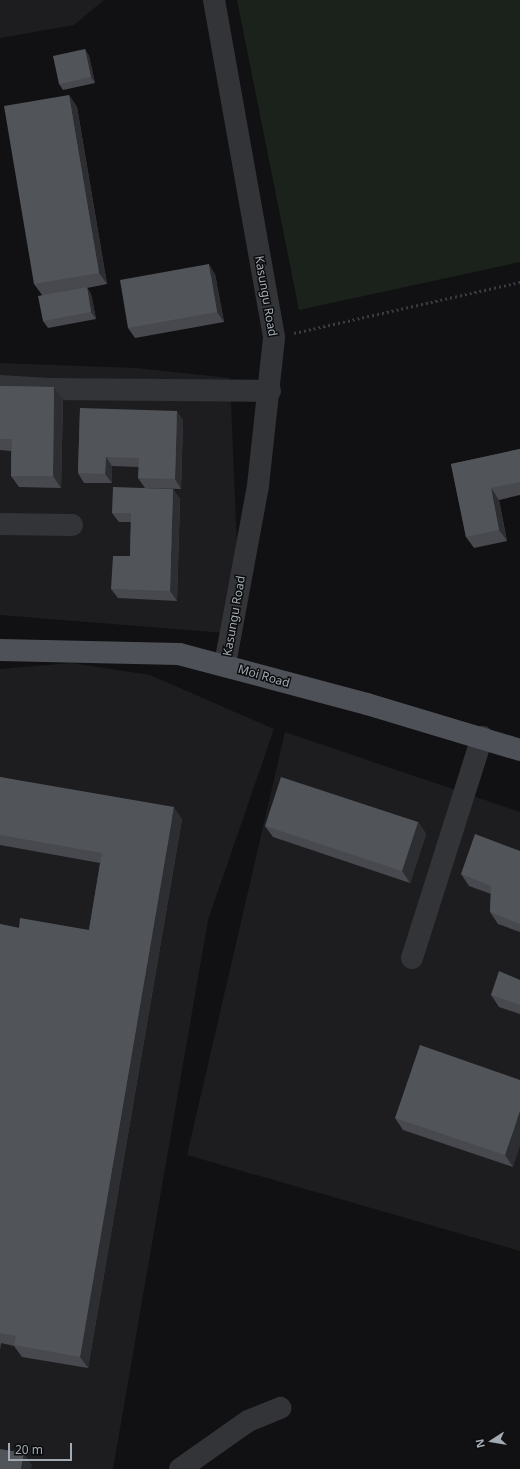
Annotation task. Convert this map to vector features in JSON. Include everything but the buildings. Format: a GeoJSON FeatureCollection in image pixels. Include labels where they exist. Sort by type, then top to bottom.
{"type":"FeatureCollection","features":[{"type":"Feature","properties":{"kind":"main road","name":"Moi Road"},"geometry":{"type":"LineString","coordinates":[[0,650],[179,654],[225,664],[482,737],[520,750]]}},
{"type":"Feature","properties":{"kind":"street","name":"Kasungu Road"},"geometry":{"type":"LineString","coordinates":[[214,0],[274,338],[270,391],[258,486],[225,664]]}},
{"type":"Feature","properties":{"kind":"street"},"geometry":{"type":"LineString","coordinates":[[0,386],[270,391]]}},
{"type":"Feature","properties":{"kind":"street"},"geometry":{"type":"LineString","coordinates":[[0,524],[72,525]]}},
{"type":"Feature","properties":{"kind":"street"},"geometry":{"type":"LineString","coordinates":[[412,958],[482,737]]}},
{"type":"Feature","properties":{"kind":"street"},"geometry":{"type":"LineString","coordinates":[[180,1469],[248,1420],[280,1408]]}},
{"type":"Feature","properties":{"kind":"path"},"geometry":{"type":"LineString","coordinates":[[274,338],[520,282]]}},
{"type":"Feature","properties":{"kind":"shaded area"},"geometry":{"type":"Polygon","coordinates":[[[0,0],[104,0],[74,25],[0,38],[0,0]]]}},
{"type":"Feature","properties":{"kind":"shaded area"},"geometry":{"type":"Polygon","coordinates":[[[237,0],[520,0],[520,262],[299,310],[237,0]]]}},
{"type":"Feature","properties":{"kind":"shaded area"},"geometry":{"type":"Polygon","coordinates":[[[0,363],[136,368],[230,378],[237,547],[224,633],[0,615],[0,363]]]}},
{"type":"Feature","properties":{"kind":"shaded area"},"geometry":{"type":"Polygon","coordinates":[[[72,663],[150,675],[274,729],[208,920],[113,1469],[0,1469],[0,669],[72,663]]]}},
{"type":"Feature","properties":{"kind":"shaded area"},"geometry":{"type":"Polygon","coordinates":[[[285,732],[520,812],[520,1251],[187,1155],[285,732]]]}}]}
